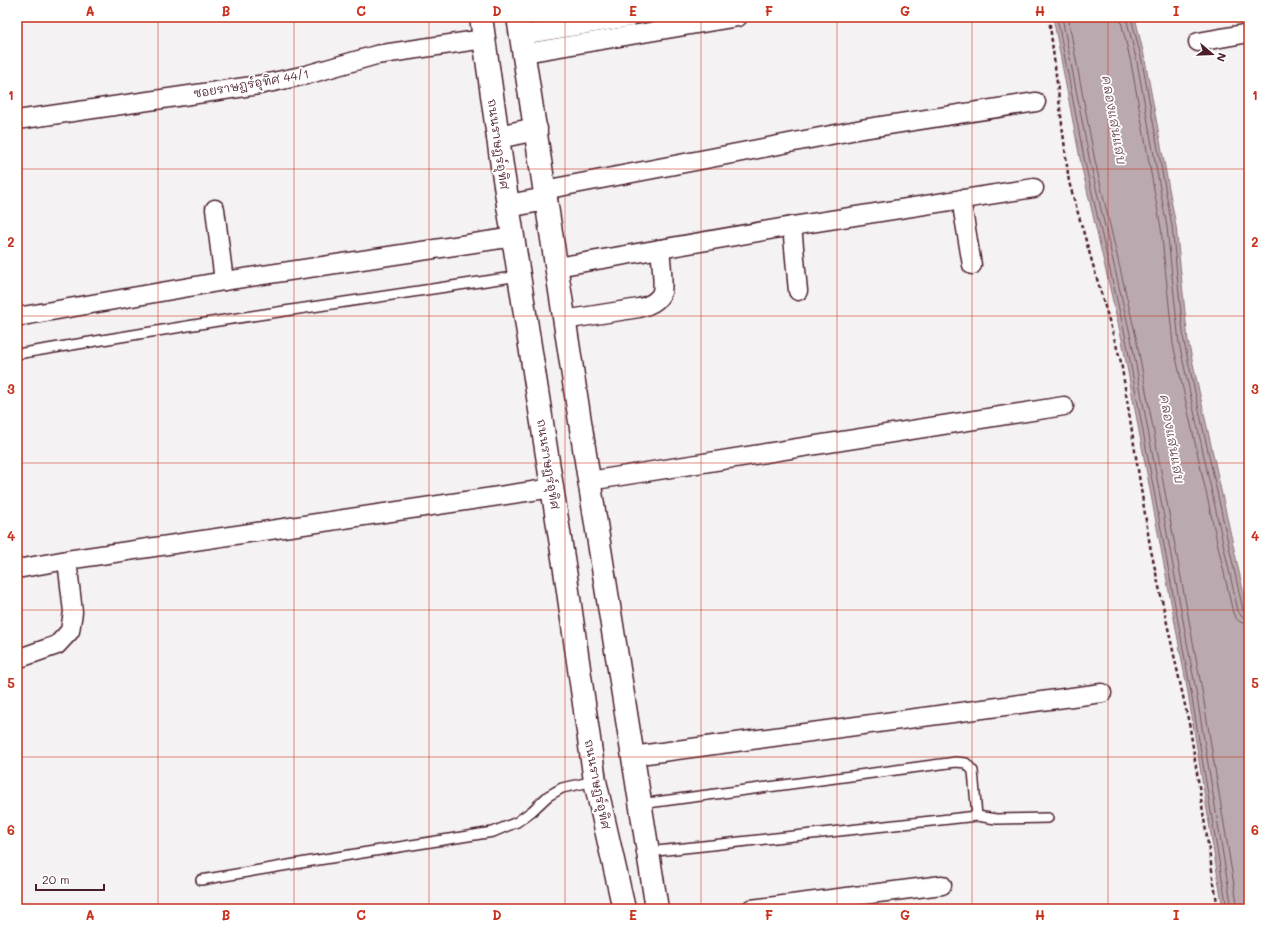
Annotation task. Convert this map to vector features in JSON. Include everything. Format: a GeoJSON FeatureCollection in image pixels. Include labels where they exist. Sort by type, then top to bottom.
{"type":"FeatureCollection","features":[{"type":"Feature","properties":{"kind":"main road","name":"ถนนราษฎร์อุทิศ"},"geometry":{"type":"LineString","coordinates":[[481,17],[508,206],[553,488],[595,780],[624,909]]}},
{"type":"Feature","properties":{"kind":"main road"},"geometry":{"type":"LineString","coordinates":[[522,35],[564,320],[657,909]]}},
{"type":"Feature","properties":{"kind":"main road"},"geometry":{"type":"LineString","coordinates":[[498,136],[536,129]]}},
{"type":"Feature","properties":{"kind":"main road"},"geometry":{"type":"LineString","coordinates":[[508,206],[545,194]]}},
{"type":"Feature","properties":{"kind":"street"},"geometry":{"type":"LineString","coordinates":[[522,35],[630,17]]}},
{"type":"Feature","properties":{"kind":"street"},"geometry":{"type":"LineString","coordinates":[[522,35],[738,17]]}},
{"type":"Feature","properties":{"kind":"street"},"geometry":{"type":"LineString","coordinates":[[1198,42],[1249,33]]}},
{"type":"Feature","properties":{"kind":"street","name":"ซอยราษฎร์อุทิศ 44/1"},"geometry":{"type":"LineString","coordinates":[[17,120],[259,85],[306,75],[376,55],[484,39]]}},
{"type":"Feature","properties":{"kind":"street"},"geometry":{"type":"LineString","coordinates":[[545,194],[862,129],[1036,102]]}},
{"type":"Feature","properties":{"kind":"street"},"geometry":{"type":"LineString","coordinates":[[556,267],[792,226],[1034,188]]}},
{"type":"Feature","properties":{"kind":"street"},"geometry":{"type":"LineString","coordinates":[[961,199],[972,265]]}},
{"type":"Feature","properties":{"kind":"street"},"geometry":{"type":"LineString","coordinates":[[215,209],[224,281]]}},
{"type":"Feature","properties":{"kind":"street"},"geometry":{"type":"LineString","coordinates":[[792,226],[798,291]]}},
{"type":"Feature","properties":{"kind":"street"},"geometry":{"type":"LineString","coordinates":[[17,317],[224,281],[514,237]]}},
{"type":"Feature","properties":{"kind":"street"},"geometry":{"type":"LineString","coordinates":[[564,320],[650,305],[662,292],[660,249]]}},
{"type":"Feature","properties":{"kind":"street"},"geometry":{"type":"LineString","coordinates":[[589,481],[1064,406]]}},
{"type":"Feature","properties":{"kind":"street"},"geometry":{"type":"LineString","coordinates":[[17,569],[67,560],[553,488]]}},
{"type":"Feature","properties":{"kind":"street"},"geometry":{"type":"LineString","coordinates":[[17,659],[57,644],[70,631],[73,612],[67,560]]}},
{"type":"Feature","properties":{"kind":"street"},"geometry":{"type":"LineString","coordinates":[[632,756],[1102,693]]}},
{"type":"Feature","properties":{"kind":"street"},"geometry":{"type":"LineString","coordinates":[[751,909],[942,885]]}},
{"type":"Feature","properties":{"kind":"lane"},"geometry":{"type":"LineString","coordinates":[[17,354],[249,316],[519,276]]}},
{"type":"Feature","properties":{"kind":"lane"},"geometry":{"type":"LineString","coordinates":[[640,804],[956,762],[966,763],[973,771],[977,816]]}},
{"type":"Feature","properties":{"kind":"lane"},"geometry":{"type":"LineString","coordinates":[[201,880],[312,860],[492,832],[517,822],[532,811],[548,796],[562,788],[595,780]]}},
{"type":"Feature","properties":{"kind":"lane"},"geometry":{"type":"LineString","coordinates":[[648,852],[977,816],[996,819],[1048,818]]}},
{"type":"Feature","properties":{"kind":"path"},"geometry":{"type":"LineString","coordinates":[[1049,17],[1069,182],[1121,362],[1150,546],[1190,728],[1218,909]]}},
{"type":"Feature","properties":{"kind":"water","name":"คลองแสนแสบ"},"geometry":{"type":"Polygon","coordinates":[[[1053,17],[1135,17],[1145,60],[1176,226],[1188,341],[1249,617],[1249,909],[1223,909],[1188,693],[1122,340],[1081,164],[1053,17]]]}}]}
